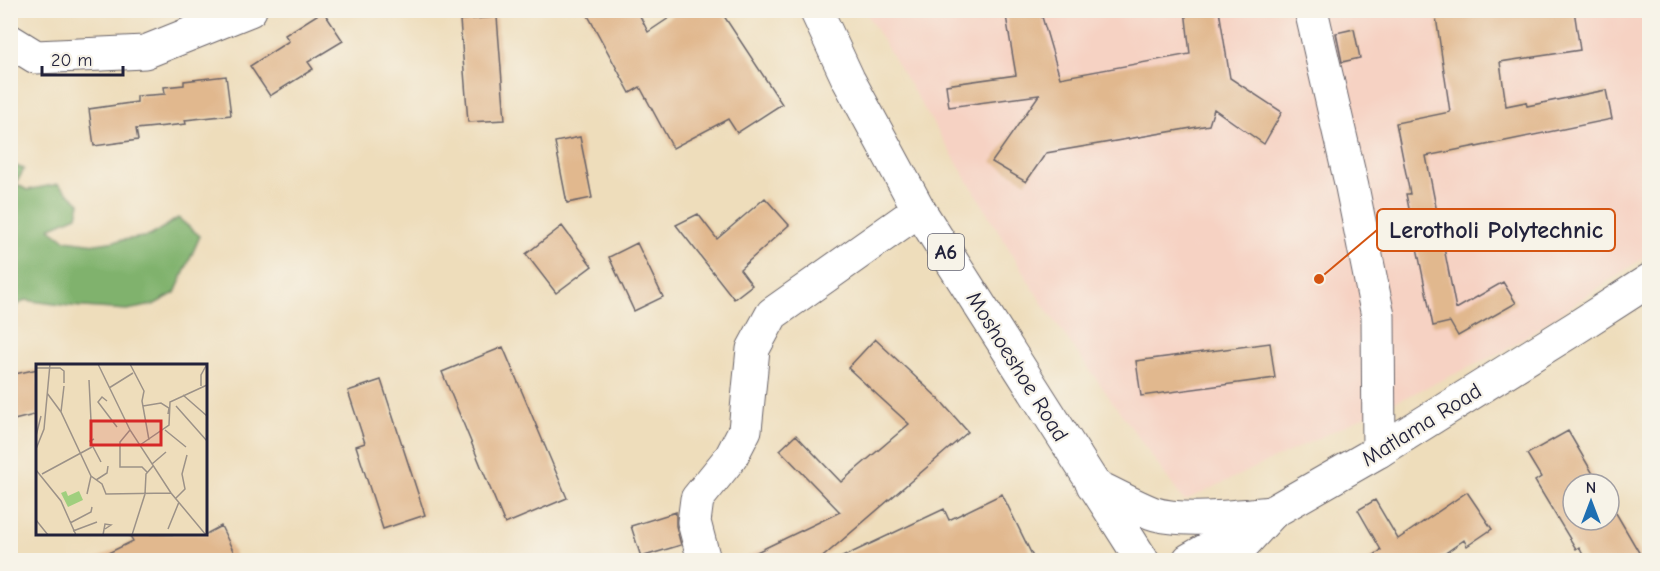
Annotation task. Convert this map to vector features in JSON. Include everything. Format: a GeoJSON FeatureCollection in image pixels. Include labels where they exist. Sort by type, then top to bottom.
{"type":"FeatureCollection","features":[{"type":"Feature","properties":{"kind":"street"},"geometry":{"type":"LineString","coordinates":[[10,41],[36,57],[145,52],[250,10]]}},
{"type":"Feature","properties":{"kind":"street","name":"Moshoeshoe Road"},"geometry":{"type":"LineString","coordinates":[[816,10],[848,79],[919,210],[1142,561]]}},
{"type":"Feature","properties":{"kind":"street"},"geometry":{"type":"LineString","coordinates":[[1311,10],[1352,188],[1378,316],[1379,451]]}},
{"type":"Feature","properties":{"kind":"street"},"geometry":{"type":"LineString","coordinates":[[704,561],[694,522],[697,499],[731,457],[745,430],[753,349],[772,314],[919,210]]}},
{"type":"Feature","properties":{"kind":"street","name":"Matlama Road"},"geometry":{"type":"LineString","coordinates":[[1189,561],[1379,451],[1650,280]]}},
{"type":"Feature","properties":{"kind":"street"},"geometry":{"type":"LineString","coordinates":[[1094,485],[1153,513],[1194,517],[1272,513]]}},
{"type":"Feature","properties":{"kind":"street"},"geometry":{"type":"LineString","coordinates":[[1231,561],[1235,553],[1272,513]]}},
{"type":"Feature","properties":{"kind":"shaded area"},"geometry":{"type":"Polygon","coordinates":[[[865,11],[1649,11],[1649,254],[1504,351],[1184,501],[1043,305],[865,11]]]}},
{"type":"Feature","properties":{"kind":"green space"},"geometry":{"type":"Polygon","coordinates":[[[10,164],[24,169],[16,184],[27,190],[58,184],[80,203],[77,216],[49,228],[65,240],[96,244],[150,236],[178,218],[200,236],[175,293],[153,305],[127,310],[25,300],[11,310],[10,164]]]}},
{"type":"Feature","properties":{"kind":"building"},"geometry":{"type":"Polygon","coordinates":[[[585,10],[637,10],[648,32],[681,10],[720,10],[782,104],[737,133],[728,119],[673,148],[640,87],[630,93],[585,10]]]}},
{"type":"Feature","properties":{"kind":"building"},"geometry":{"type":"Polygon","coordinates":[[[1005,10],[1040,10],[1060,78],[1190,54],[1185,10],[1219,10],[1230,78],[1282,112],[1264,144],[1214,109],[1209,125],[1046,153],[1026,182],[992,162],[1039,95],[949,107],[946,85],[1016,75],[1005,10]]]}},
{"type":"Feature","properties":{"kind":"building"},"geometry":{"type":"Polygon","coordinates":[[[1435,10],[1492,10],[1493,16],[1530,10],[1574,10],[1580,50],[1500,62],[1506,106],[1526,102],[1527,106],[1606,90],[1612,119],[1426,156],[1456,309],[1503,282],[1516,303],[1458,336],[1450,322],[1433,326],[1406,194],[1410,194],[1396,123],[1450,112],[1435,10]]]}},
{"type":"Feature","properties":{"kind":"building"},"geometry":{"type":"Polygon","coordinates":[[[323,11],[343,41],[308,62],[313,69],[270,96],[250,66],[289,41],[285,35],[323,11]]]}},
{"type":"Feature","properties":{"kind":"building"},"geometry":{"type":"Polygon","coordinates":[[[497,17],[505,120],[468,122],[460,20],[497,17]]]}},
{"type":"Feature","properties":{"kind":"building"},"geometry":{"type":"Polygon","coordinates":[[[1354,29],[1360,58],[1342,62],[1336,33],[1354,29]]]}},
{"type":"Feature","properties":{"kind":"building"},"geometry":{"type":"Polygon","coordinates":[[[226,76],[231,115],[185,120],[186,124],[136,129],[138,140],[94,146],[89,109],[137,102],[137,96],[165,94],[164,87],[184,85],[184,81],[226,76]]]}},
{"type":"Feature","properties":{"kind":"building"},"geometry":{"type":"Polygon","coordinates":[[[580,137],[592,198],[567,203],[555,142],[580,137]]]}},
{"type":"Feature","properties":{"kind":"building"},"geometry":{"type":"Polygon","coordinates":[[[765,198],[789,225],[740,269],[752,285],[734,299],[676,225],[698,214],[717,239],[765,198]]]}},
{"type":"Feature","properties":{"kind":"building"},"geometry":{"type":"Polygon","coordinates":[[[562,226],[592,266],[556,293],[526,254],[562,226]]]}},
{"type":"Feature","properties":{"kind":"building"},"geometry":{"type":"Polygon","coordinates":[[[637,243],[663,297],[634,311],[609,257],[637,243]]]}},
{"type":"Feature","properties":{"kind":"building"},"geometry":{"type":"Polygon","coordinates":[[[875,339],[939,399],[968,432],[818,561],[738,561],[840,512],[780,450],[796,435],[841,482],[909,424],[848,368],[875,339]]]}},
{"type":"Feature","properties":{"kind":"building"},"geometry":{"type":"Polygon","coordinates":[[[1270,343],[1275,378],[1141,396],[1136,361],[1270,343]]]}},
{"type":"Feature","properties":{"kind":"building"},"geometry":{"type":"Polygon","coordinates":[[[503,347],[567,498],[505,524],[442,372],[503,347]]]}},
{"type":"Feature","properties":{"kind":"building"},"geometry":{"type":"Polygon","coordinates":[[[36,369],[36,414],[10,421],[10,375],[36,369]]]}},
{"type":"Feature","properties":{"kind":"building"},"geometry":{"type":"Polygon","coordinates":[[[381,380],[425,515],[383,529],[356,446],[365,443],[348,391],[381,380]]]}},
{"type":"Feature","properties":{"kind":"building"},"geometry":{"type":"Polygon","coordinates":[[[1568,431],[1592,472],[1561,472],[1561,524],[1535,481],[1541,477],[1527,454],[1568,431]]]}},
{"type":"Feature","properties":{"kind":"building"},"geometry":{"type":"Polygon","coordinates":[[[1467,492],[1492,529],[1467,546],[1464,540],[1434,561],[1366,561],[1381,550],[1358,510],[1375,500],[1398,539],[1467,492]]]}},
{"type":"Feature","properties":{"kind":"building"},"geometry":{"type":"Polygon","coordinates":[[[1002,494],[1035,561],[834,561],[944,509],[949,520],[1002,494]]]}},
{"type":"Feature","properties":{"kind":"building"},"geometry":{"type":"Polygon","coordinates":[[[676,512],[676,526],[681,545],[641,557],[631,526],[676,512]]]}},
{"type":"Feature","properties":{"kind":"building"},"geometry":{"type":"Polygon","coordinates":[[[1621,522],[1644,561],[1586,561],[1579,547],[1576,549],[1566,532],[1621,532],[1621,522]]]}},
{"type":"Feature","properties":{"kind":"building"},"geometry":{"type":"Polygon","coordinates":[[[221,526],[238,561],[92,561],[133,541],[130,535],[207,533],[221,526]]]}},
{"type":"Feature","properties":{"kind":"place","name":"Lerotholi Polytechnic"},"geometry":{"type":"Point","coordinates":[1319,279]}}]}
